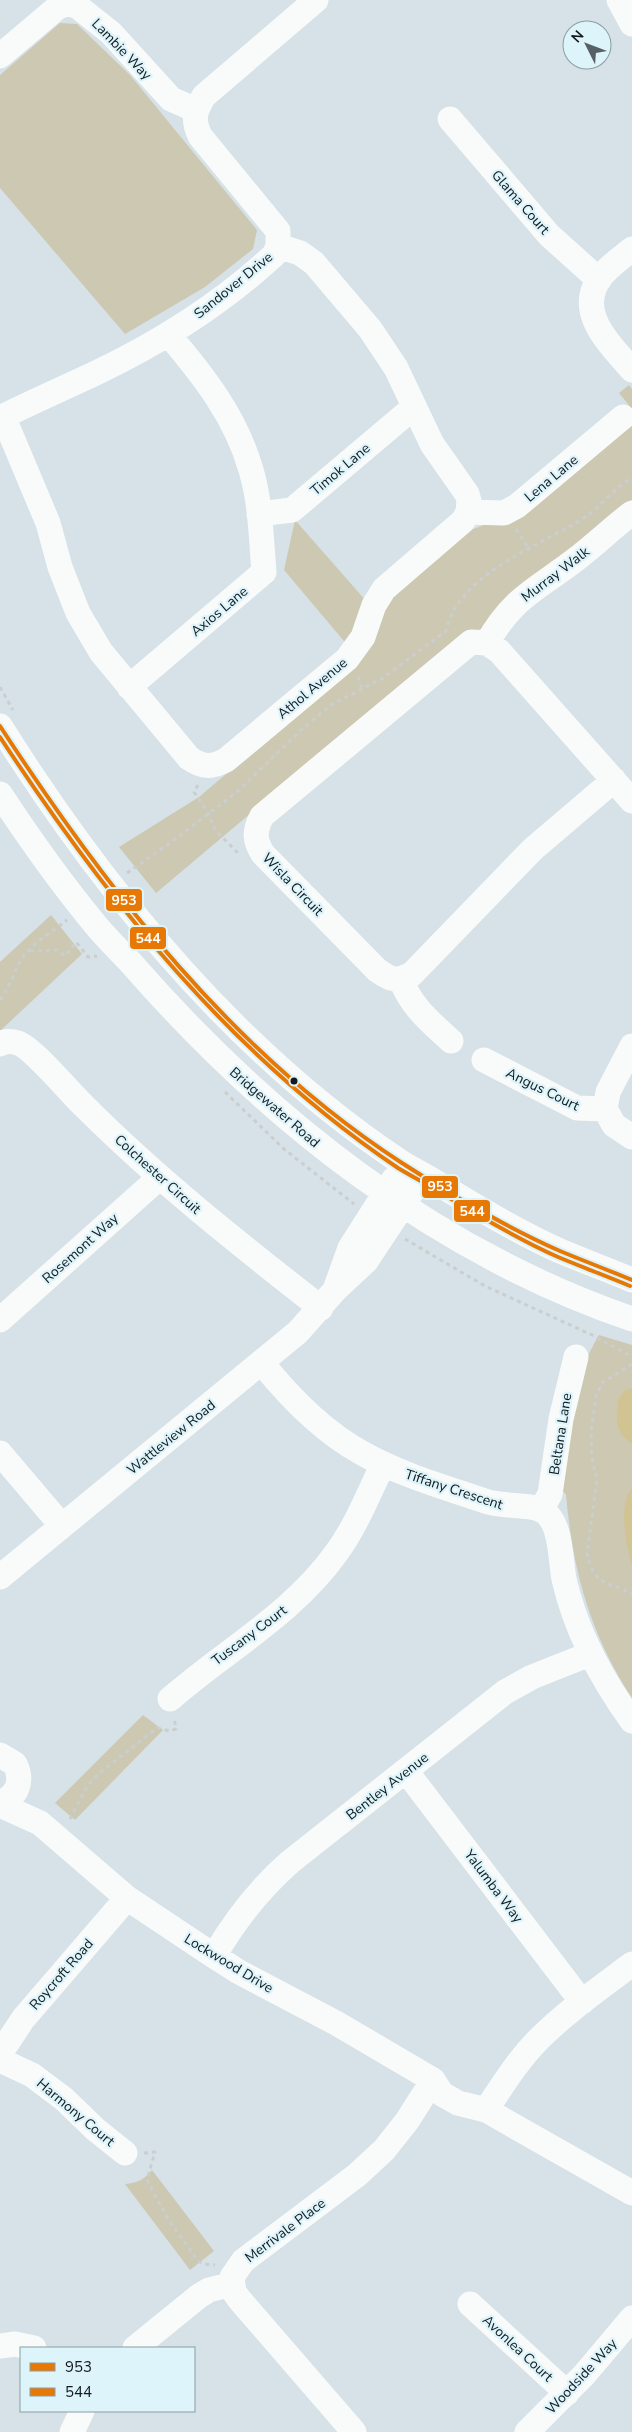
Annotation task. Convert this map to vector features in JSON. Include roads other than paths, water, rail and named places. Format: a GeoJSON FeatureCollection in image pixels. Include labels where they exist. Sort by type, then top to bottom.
{"type":"FeatureCollection","features":[{"type":"Feature","properties":{"kind":"street"},"geometry":{"type":"LineString","coordinates":[[196,110],[204,96],[316,0]]}},
{"type":"Feature","properties":{"kind":"street"},"geometry":{"type":"LineString","coordinates":[[619,0],[632,24]]}},
{"type":"Feature","properties":{"kind":"street","name":"Lambie Way"},"geometry":{"type":"LineString","coordinates":[[0,56],[50,13],[66,2],[77,6],[111,34],[171,100],[196,110]]}},
{"type":"Feature","properties":{"kind":"street","name":"Sandover Drive"},"geometry":{"type":"LineString","coordinates":[[2,417],[101,371],[168,334],[219,299],[274,255],[278,246],[278,231],[200,136],[194,122],[196,110]]}},
{"type":"Feature","properties":{"kind":"street","name":"Glama Court"},"geometry":{"type":"LineString","coordinates":[[450,119],[549,235],[599,280]]}},
{"type":"Feature","properties":{"kind":"street"},"geometry":{"type":"LineString","coordinates":[[278,246],[300,253],[314,263],[370,329],[396,368],[432,444],[466,494],[469,501],[468,512]]}},
{"type":"Feature","properties":{"kind":"street"},"geometry":{"type":"LineString","coordinates":[[632,249],[599,280],[592,304],[594,321],[605,338],[632,370]]}},
{"type":"Feature","properties":{"kind":"street"},"geometry":{"type":"LineString","coordinates":[[168,334],[202,374],[230,419],[251,470],[260,514]]}},
{"type":"Feature","properties":{"kind":"street","name":"Timok Lane"},"geometry":{"type":"LineString","coordinates":[[260,514],[292,510],[414,407]]}},
{"type":"Feature","properties":{"kind":"street"},"geometry":{"type":"LineString","coordinates":[[2,417],[48,523],[60,567],[78,613],[102,652],[129,687]]}},
{"type":"Feature","properties":{"kind":"street","name":"Lena Lane"},"geometry":{"type":"LineString","coordinates":[[468,512],[504,513],[517,506],[623,417]]}},
{"type":"Feature","properties":{"kind":"street","name":"Athol Avenue"},"geometry":{"type":"LineString","coordinates":[[129,687],[189,758],[199,765],[216,766],[226,760],[347,659],[362,637],[374,605],[384,589],[455,528],[468,512]]}},
{"type":"Feature","properties":{"kind":"street","name":"Axios Lane"},"geometry":{"type":"LineString","coordinates":[[129,687],[264,572],[260,514]]}},
{"type":"Feature","properties":{"kind":"street","name":"Murray Walk"},"geometry":{"type":"LineString","coordinates":[[487,644],[499,622],[512,606],[574,561],[632,514]]}},
{"type":"Feature","properties":{"kind":"street","name":"Wisla Circuit"},"geometry":{"type":"LineString","coordinates":[[401,980],[388,978],[377,970],[263,854],[256,842],[255,828],[262,816],[461,650],[472,642],[487,644]]}},
{"type":"Feature","properties":{"kind":"street"},"geometry":{"type":"LineString","coordinates":[[487,644],[499,650],[632,801]]}},
{"type":"Feature","properties":{"kind":"street"},"geometry":{"type":"LineString","coordinates":[[0,726],[54,808],[111,874],[123,901],[198,986],[268,1056],[330,1110],[414,1170],[476,1206],[559,1250],[632,1280]]}},
{"type":"Feature","properties":{"kind":"street"},"geometry":{"type":"LineString","coordinates":[[451,1041],[421,1014],[406,995],[401,980],[412,974],[533,849],[614,780]]}},
{"type":"Feature","properties":{"kind":"street","name":"Bridgewater Road"},"geometry":{"type":"LineString","coordinates":[[0,794],[71,907],[96,925],[171,1008],[236,1074],[308,1137],[394,1200],[457,1238],[538,1282],[632,1319]]}},
{"type":"Feature","properties":{"kind":"street","name":"Colchester Circuit"},"geometry":{"type":"LineString","coordinates":[[0,1044],[5,1042],[19,1043],[31,1052],[84,1106],[160,1177],[224,1232],[328,1298]]}},
{"type":"Feature","properties":{"kind":"street"},"geometry":{"type":"LineString","coordinates":[[632,1046],[608,1092],[605,1109],[614,1125],[632,1137]]}},
{"type":"Feature","properties":{"kind":"street","name":"Angus Court"},"geometry":{"type":"LineString","coordinates":[[484,1060],[577,1108],[605,1109]]}},
{"type":"Feature","properties":{"kind":"street","name":"Wattleview Road"},"geometry":{"type":"LineString","coordinates":[[0,1577],[298,1332],[328,1298],[366,1261],[394,1200],[414,1170]]}},
{"type":"Feature","properties":{"kind":"street","name":"Rosemont Way"},"geometry":{"type":"LineString","coordinates":[[0,1320],[160,1177]]}},
{"type":"Feature","properties":{"kind":"street","name":"Beltana Lane"},"geometry":{"type":"LineString","coordinates":[[541,1510],[550,1494],[561,1419],[576,1356]]}},
{"type":"Feature","properties":{"kind":"street","name":"Tiffany Crescent"},"geometry":{"type":"LineString","coordinates":[[262,1363],[308,1414],[361,1452],[383,1464],[499,1506],[541,1510]]}},
{"type":"Feature","properties":{"kind":"street"},"geometry":{"type":"LineString","coordinates":[[0,1453],[62,1526]]}},
{"type":"Feature","properties":{"kind":"street","name":"Tuscany Court"},"geometry":{"type":"LineString","coordinates":[[170,1699],[203,1670],[281,1614],[312,1583],[337,1552],[383,1464]]}},
{"type":"Feature","properties":{"kind":"street"},"geometry":{"type":"LineString","coordinates":[[541,1510],[552,1520],[568,1594],[590,1654],[632,1721]]}},
{"type":"Feature","properties":{"kind":"street","name":"Bentley Avenue"},"geometry":{"type":"LineString","coordinates":[[214,1956],[247,1905],[267,1882],[505,1692],[532,1676],[590,1654]]}},
{"type":"Feature","properties":{"kind":"street","name":"Lockwood Drive"},"geometry":{"type":"LineString","coordinates":[[0,1755],[15,1764],[18,1771],[18,1786],[40,1823]]}},
{"type":"Feature","properties":{"kind":"street","name":"Yalumba Way"},"geometry":{"type":"LineString","coordinates":[[406,1771],[582,2002]]}},
{"type":"Feature","properties":{"kind":"street"},"geometry":{"type":"LineString","coordinates":[[0,1803],[10,1798],[18,1786]]}},
{"type":"Feature","properties":{"kind":"street","name":"Lockwood Drive"},"geometry":{"type":"LineString","coordinates":[[0,1803],[40,1823],[128,1898],[239,1972],[336,2023],[433,2080],[448,2081],[477,2096],[486,2110],[632,2193]]}},
{"type":"Feature","properties":{"kind":"street","name":"Roycroft Road"},"geometry":{"type":"LineString","coordinates":[[0,2054],[22,2019],[128,1898]]}},
{"type":"Feature","properties":{"kind":"street"},"geometry":{"type":"LineString","coordinates":[[486,2110],[518,2064],[538,2040],[560,2019],[632,1964]]}},
{"type":"Feature","properties":{"kind":"street","name":"Harmony Court"},"geometry":{"type":"LineString","coordinates":[[0,2060],[38,2080],[64,2099],[95,2129],[125,2153]]}},
{"type":"Feature","properties":{"kind":"street","name":"Merrivale Place"},"geometry":{"type":"LineString","coordinates":[[233,2278],[243,2262],[357,2174],[384,2150],[407,2121],[433,2080]]}},
{"type":"Feature","properties":{"kind":"street"},"geometry":{"type":"LineString","coordinates":[[139,2345],[199,2296],[233,2278],[239,2299],[354,2432]]}},
{"type":"Feature","properties":{"kind":"street","name":"Avonlea Court"},"geometry":{"type":"LineString","coordinates":[[470,2304],[567,2393]]}},
{"type":"Feature","properties":{"kind":"street","name":"Woodside Way"},"geometry":{"type":"LineString","coordinates":[[527,2432],[567,2393],[632,2318]]}},
{"type":"Feature","properties":{"kind":"street"},"geometry":{"type":"LineString","coordinates":[[0,2346],[15,2344],[29,2347]]}},
{"type":"Feature","properties":{"kind":"street"},"geometry":{"type":"LineString","coordinates":[[72,2432],[82,2412]]}}]}
